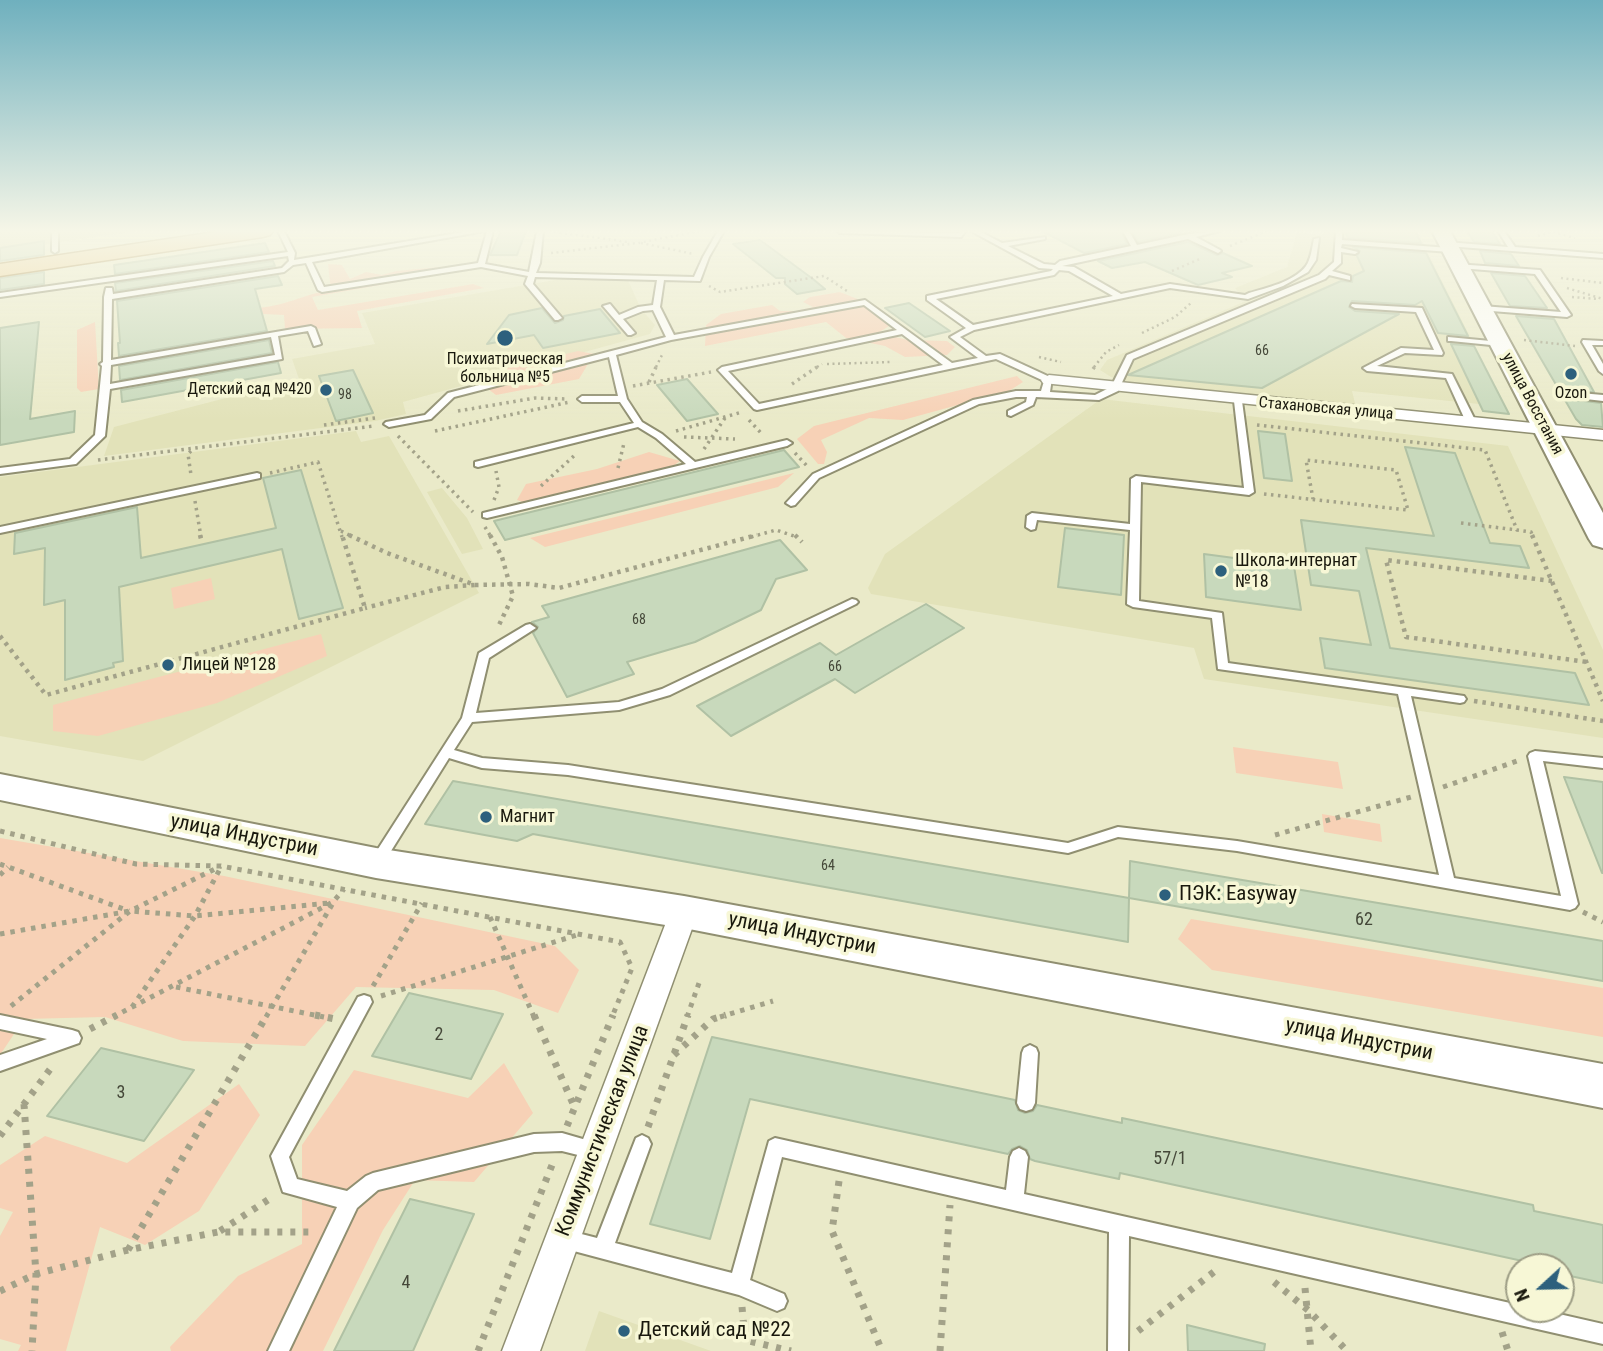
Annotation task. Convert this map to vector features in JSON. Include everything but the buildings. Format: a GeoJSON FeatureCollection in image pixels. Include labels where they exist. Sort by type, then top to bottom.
{"type":"FeatureCollection","features":[{"type":"Feature","properties":{"kind":"street","name":"улица Восстания"},"geometry":{"type":"LineString","coordinates":[[1474,294],[1603,539]]}},
{"type":"Feature","properties":{"kind":"street","name":"Стахановская улица"},"geometry":{"type":"LineString","coordinates":[[1047,387],[1115,389],[1603,435]]}},
{"type":"Feature","properties":{"kind":"street","name":"улица Индустрии"},"geometry":{"type":"LineString","coordinates":[[0,787],[376,863],[684,912],[1603,1086]]}},
{"type":"Feature","properties":{"kind":"street","name":"Коммунистическая улица"},"geometry":{"type":"LineString","coordinates":[[521,1351],[684,912]]}},
{"type":"Feature","properties":{"kind":"lane"},"geometry":{"type":"LineString","coordinates":[[0,471],[73,462],[100,436],[106,387],[104,364],[108,297],[127,294]]}},
{"type":"Feature","properties":{"kind":"lane"},"geometry":{"type":"LineString","coordinates":[[537,294],[558,318]]}},
{"type":"Feature","properties":{"kind":"lane"},"geometry":{"type":"LineString","coordinates":[[658,294],[656,307],[671,338]]}},
{"type":"Feature","properties":{"kind":"lane"},"geometry":{"type":"LineString","coordinates":[[950,294],[930,298],[972,328]]}},
{"type":"Feature","properties":{"kind":"lane"},"geometry":{"type":"LineString","coordinates":[[984,358],[954,337],[972,328],[1129,294]]}},
{"type":"Feature","properties":{"kind":"lane"},"geometry":{"type":"LineString","coordinates":[[1225,294],[1245,297],[1256,294]]}},
{"type":"Feature","properties":{"kind":"lane"},"geometry":{"type":"LineString","coordinates":[[1115,389],[1130,357],[1281,294]]}},
{"type":"Feature","properties":{"kind":"lane"},"geometry":{"type":"LineString","coordinates":[[1292,294],[1303,298]]}},
{"type":"Feature","properties":{"kind":"lane"},"geometry":{"type":"LineString","coordinates":[[1482,308],[1567,315],[1553,296]]}},
{"type":"Feature","properties":{"kind":"lane"},"geometry":{"type":"LineString","coordinates":[[389,424],[428,417],[451,395],[671,338],[865,302],[946,363]]}},
{"type":"Feature","properties":{"kind":"lane"},"geometry":{"type":"LineString","coordinates":[[1262,302],[1279,308]]}},
{"type":"Feature","properties":{"kind":"lane"},"geometry":{"type":"LineString","coordinates":[[607,306],[631,332]]}},
{"type":"Feature","properties":{"kind":"lane"},"geometry":{"type":"LineString","coordinates":[[1355,306],[1419,310],[1471,422]]}},
{"type":"Feature","properties":{"kind":"lane"},"geometry":{"type":"LineString","coordinates":[[618,318],[641,309],[656,307]]}},
{"type":"Feature","properties":{"kind":"lane"},"geometry":{"type":"LineString","coordinates":[[1239,311],[1256,318]]}},
{"type":"Feature","properties":{"kind":"lane"},"geometry":{"type":"LineString","coordinates":[[1214,322],[1231,328]]}},
{"type":"Feature","properties":{"kind":"lane"},"geometry":{"type":"LineString","coordinates":[[104,364],[312,328],[317,344]]}},
{"type":"Feature","properties":{"kind":"lane"},"geometry":{"type":"LineString","coordinates":[[722,370],[904,331]]}},
{"type":"Feature","properties":{"kind":"lane"},"geometry":{"type":"LineString","coordinates":[[1189,333],[1205,340]]}},
{"type":"Feature","properties":{"kind":"lane"},"geometry":{"type":"LineString","coordinates":[[106,387],[279,357],[274,334]]}},
{"type":"Feature","properties":{"kind":"lane"},"geometry":{"type":"LineString","coordinates":[[1451,340],[1501,344]]}},
{"type":"Feature","properties":{"kind":"lane"},"geometry":{"type":"LineString","coordinates":[[1603,343],[1586,342],[1603,372]]}},
{"type":"Feature","properties":{"kind":"lane"},"geometry":{"type":"LineString","coordinates":[[1439,353],[1404,349],[1367,368],[1449,376]]}},
{"type":"Feature","properties":{"kind":"lane"},"geometry":{"type":"LineString","coordinates":[[612,354],[623,399],[639,424],[659,436],[693,465]]}},
{"type":"Feature","properties":{"kind":"lane"},"geometry":{"type":"LineString","coordinates":[[722,370],[757,407],[946,363],[997,356],[1047,387]]}},
{"type":"Feature","properties":{"kind":"lane"},"geometry":{"type":"LineString","coordinates":[[791,503],[816,476],[976,402],[1032,393],[1047,387]]}},
{"type":"Feature","properties":{"kind":"lane"},"geometry":{"type":"LineString","coordinates":[[1011,414],[1030,403],[1032,393]]}},
{"type":"Feature","properties":{"kind":"lane"},"geometry":{"type":"LineString","coordinates":[[1580,396],[1603,398]]}},
{"type":"Feature","properties":{"kind":"lane"},"geometry":{"type":"LineString","coordinates":[[582,400],[623,399]]}},
{"type":"Feature","properties":{"kind":"lane"},"geometry":{"type":"LineString","coordinates":[[1238,401],[1249,492],[1136,479],[1133,604],[1219,615],[1222,666],[1460,699]]}},
{"type":"Feature","properties":{"kind":"lane"},"geometry":{"type":"LineString","coordinates":[[478,464],[639,424]]}},
{"type":"Feature","properties":{"kind":"lane"},"geometry":{"type":"LineString","coordinates":[[487,515],[787,443]]}},
{"type":"Feature","properties":{"kind":"lane"},"geometry":{"type":"LineString","coordinates":[[0,530],[257,476]]}},
{"type":"Feature","properties":{"kind":"lane"},"geometry":{"type":"LineString","coordinates":[[1031,527],[1032,516],[1135,528]]}},
{"type":"Feature","properties":{"kind":"lane"},"geometry":{"type":"LineString","coordinates":[[468,718],[619,706],[666,692],[852,602]]}},
{"type":"Feature","properties":{"kind":"lane"},"geometry":{"type":"LineString","coordinates":[[376,863],[468,718],[483,656],[530,628]]}},
{"type":"Feature","properties":{"kind":"lane"},"geometry":{"type":"LineString","coordinates":[[1403,690],[1448,883]]}},
{"type":"Feature","properties":{"kind":"lane"},"geometry":{"type":"LineString","coordinates":[[445,752],[482,764],[568,770],[1068,848],[1118,832],[1237,846],[1570,904],[1535,756],[1603,763]]}},
{"type":"Feature","properties":{"kind":"lane"},"geometry":{"type":"LineString","coordinates":[[350,1200],[290,1186],[280,1156],[364,1002]]}},
{"type":"Feature","properties":{"kind":"lane"},"geometry":{"type":"LineString","coordinates":[[0,1022],[73,1038]]}},
{"type":"Feature","properties":{"kind":"lane"},"geometry":{"type":"LineString","coordinates":[[0,1063],[73,1038]]}},
{"type":"Feature","properties":{"kind":"lane"},"geometry":{"type":"LineString","coordinates":[[1026,1102],[1031,1053]]}},
{"type":"Feature","properties":{"kind":"lane"},"geometry":{"type":"LineString","coordinates":[[278,1351],[350,1200],[373,1182],[534,1143],[562,1142],[597,1151]]}},
{"type":"Feature","properties":{"kind":"lane"},"geometry":{"type":"LineString","coordinates":[[603,1248],[642,1144]]}},
{"type":"Feature","properties":{"kind":"lane"},"geometry":{"type":"LineString","coordinates":[[739,1284],[775,1147],[1603,1334]]}},
{"type":"Feature","properties":{"kind":"lane"},"geometry":{"type":"LineString","coordinates":[[1014,1201],[1019,1157]]}},
{"type":"Feature","properties":{"kind":"lane"},"geometry":{"type":"LineString","coordinates":[[1118,1349],[1119,1224]]}},
{"type":"Feature","properties":{"kind":"lane"},"geometry":{"type":"LineString","coordinates":[[562,1239],[739,1284],[777,1301]]}},
{"type":"Feature","properties":{"kind":"path"},"geometry":{"type":"LineString","coordinates":[[852,294],[865,302]]}},
{"type":"Feature","properties":{"kind":"path"},"geometry":{"type":"LineString","coordinates":[[1553,296],[1603,300]]}},
{"type":"Feature","properties":{"kind":"path"},"geometry":{"type":"LineString","coordinates":[[649,383],[671,338]]}},
{"type":"Feature","properties":{"kind":"path"},"geometry":{"type":"LineString","coordinates":[[1524,340],[1590,348]]}},
{"type":"Feature","properties":{"kind":"path"},"geometry":{"type":"LineString","coordinates":[[822,364],[946,363]]}},
{"type":"Feature","properties":{"kind":"path"},"geometry":{"type":"LineString","coordinates":[[622,388],[722,370]]}},
{"type":"Feature","properties":{"kind":"path"},"geometry":{"type":"LineString","coordinates":[[428,417],[535,398],[582,400]]}},
{"type":"Feature","properties":{"kind":"path"},"geometry":{"type":"LineString","coordinates":[[426,433],[582,400]]}},
{"type":"Feature","properties":{"kind":"path"},"geometry":{"type":"LineString","coordinates":[[741,412],[770,442]]}},
{"type":"Feature","properties":{"kind":"path"},"geometry":{"type":"LineString","coordinates":[[324,425],[376,418]]}},
{"type":"Feature","properties":{"kind":"path"},"geometry":{"type":"LineString","coordinates":[[693,465],[725,418]]}},
{"type":"Feature","properties":{"kind":"path"},"geometry":{"type":"LineString","coordinates":[[1241,423],[1485,450],[1517,530]]}},
{"type":"Feature","properties":{"kind":"path"},"geometry":{"type":"LineString","coordinates":[[73,462],[389,424],[400,439],[480,520],[502,556],[513,596],[483,656]]}},
{"type":"Feature","properties":{"kind":"path"},"geometry":{"type":"LineString","coordinates":[[517,508],[576,455],[593,434]]}},
{"type":"Feature","properties":{"kind":"path"},"geometry":{"type":"LineString","coordinates":[[400,439],[413,436]]}},
{"type":"Feature","properties":{"kind":"path"},"geometry":{"type":"LineString","coordinates":[[614,484],[624,442]]}},
{"type":"Feature","properties":{"kind":"path"},"geometry":{"type":"LineString","coordinates":[[787,443],[816,476]]}},
{"type":"Feature","properties":{"kind":"path"},"geometry":{"type":"LineString","coordinates":[[487,515],[499,486],[494,460]]}},
{"type":"Feature","properties":{"kind":"path"},"geometry":{"type":"LineString","coordinates":[[1249,492],[1408,510],[1396,470],[1306,460],[1313,499]]}},
{"type":"Feature","properties":{"kind":"path"},"geometry":{"type":"LineString","coordinates":[[257,476],[318,463],[365,608]]}},
{"type":"Feature","properties":{"kind":"path"},"geometry":{"type":"LineString","coordinates":[[1461,523],[1531,532],[1603,701]]}},
{"type":"Feature","properties":{"kind":"path"},"geometry":{"type":"LineString","coordinates":[[0,636],[46,695],[445,587],[510,586],[540,582],[559,588],[776,530],[794,535],[802,542]]}},
{"type":"Feature","properties":{"kind":"path"},"geometry":{"type":"LineString","coordinates":[[341,531],[387,553],[475,585]]}},
{"type":"Feature","properties":{"kind":"path"},"geometry":{"type":"LineString","coordinates":[[1553,581],[1386,560],[1406,637],[1587,662]]}},
{"type":"Feature","properties":{"kind":"path"},"geometry":{"type":"LineString","coordinates":[[1460,699],[1603,721]]}},
{"type":"Feature","properties":{"kind":"path"},"geometry":{"type":"LineString","coordinates":[[1237,846],[1427,792],[1535,756]]}},
{"type":"Feature","properties":{"kind":"path"},"geometry":{"type":"LineString","coordinates":[[0,831],[136,864],[222,866],[620,942],[632,968],[574,1106],[478,1351]]}},
{"type":"Feature","properties":{"kind":"path"},"geometry":{"type":"LineString","coordinates":[[0,863],[130,911]]}},
{"type":"Feature","properties":{"kind":"path"},"geometry":{"type":"LineString","coordinates":[[128,1250],[333,902],[343,890],[376,863]]}},
{"type":"Feature","properties":{"kind":"path"},"geometry":{"type":"LineString","coordinates":[[0,1015],[130,911],[222,866]]}},
{"type":"Feature","properties":{"kind":"path"},"geometry":{"type":"LineString","coordinates":[[130,1009],[195,916],[222,866]]}},
{"type":"Feature","properties":{"kind":"path"},"geometry":{"type":"LineString","coordinates":[[0,875],[8,867]]}},
{"type":"Feature","properties":{"kind":"path"},"geometry":{"type":"LineString","coordinates":[[0,934],[130,911],[195,916],[333,902]]}},
{"type":"Feature","properties":{"kind":"path"},"geometry":{"type":"LineString","coordinates":[[0,1136],[73,1038],[333,902]]}},
{"type":"Feature","properties":{"kind":"path"},"geometry":{"type":"LineString","coordinates":[[364,1002],[422,903]]}},
{"type":"Feature","properties":{"kind":"path"},"geometry":{"type":"LineString","coordinates":[[490,917],[505,956],[574,1106]]}},
{"type":"Feature","properties":{"kind":"path"},"geometry":{"type":"LineString","coordinates":[[364,1002],[578,935]]}},
{"type":"Feature","properties":{"kind":"path"},"geometry":{"type":"LineString","coordinates":[[642,1144],[699,983]]}},
{"type":"Feature","properties":{"kind":"path"},"geometry":{"type":"LineString","coordinates":[[175,987],[352,1022]]}},
{"type":"Feature","properties":{"kind":"path"},"geometry":{"type":"LineString","coordinates":[[673,1056],[713,1019],[773,1001]]}},
{"type":"Feature","properties":{"kind":"path"},"geometry":{"type":"LineString","coordinates":[[24,1104],[36,1274],[32,1351]]}},
{"type":"Feature","properties":{"kind":"path"},"geometry":{"type":"LineString","coordinates":[[842,1162],[832,1231],[882,1351]]}},
{"type":"Feature","properties":{"kind":"path"},"geometry":{"type":"LineString","coordinates":[[218,1232],[290,1186]]}},
{"type":"Feature","properties":{"kind":"path"},"geometry":{"type":"LineString","coordinates":[[940,1351],[952,1186]]}},
{"type":"Feature","properties":{"kind":"path"},"geometry":{"type":"LineString","coordinates":[[0,1291],[36,1274],[128,1250],[218,1232],[337,1232]]}},
{"type":"Feature","properties":{"kind":"path"},"geometry":{"type":"LineString","coordinates":[[1118,1349],[1239,1252],[1308,1310],[1347,1351]]}},
{"type":"Feature","properties":{"kind":"path"},"geometry":{"type":"LineString","coordinates":[[1303,1266],[1311,1351]]}},
{"type":"Feature","properties":{"kind":"path"},"geometry":{"type":"LineString","coordinates":[[739,1284],[745,1340],[791,1351]]}},
{"type":"Feature","properties":{"kind":"shaded area"},"geometry":{"type":"Polygon","coordinates":[[[312,294],[329,294],[312,297],[318,310],[413,294],[451,294],[357,311],[362,328],[285,329],[284,315],[264,314],[125,337],[230,302],[260,300],[256,308],[312,294]]]}},
{"type":"Feature","properties":{"kind":"shaded area"},"geometry":{"type":"Polygon","coordinates":[[[473,294],[634,294],[641,309],[655,325],[650,334],[403,402],[406,414],[375,421],[104,456],[114,427],[299,379],[292,359],[375,344],[362,313],[473,294]]]}},
{"type":"Feature","properties":{"kind":"shaded area"},"geometry":{"type":"Polygon","coordinates":[[[845,294],[880,308],[889,326],[878,333],[908,340],[947,341],[955,347],[947,355],[905,357],[885,346],[846,338],[826,322],[705,346],[706,325],[721,314],[772,305],[780,311],[798,311],[813,307],[803,302],[810,297],[845,294]]]}},
{"type":"Feature","properties":{"kind":"shaded area"},"geometry":{"type":"Polygon","coordinates":[[[1240,294],[1449,294],[1509,414],[1483,411],[1479,404],[1352,391],[1356,407],[1131,383],[1111,377],[1100,370],[1107,360],[1246,301],[1240,294]]]}},
{"type":"Feature","properties":{"kind":"shaded area"},"geometry":{"type":"Polygon","coordinates":[[[95,322],[99,389],[81,392],[77,388],[77,330],[95,322]]]}},
{"type":"Feature","properties":{"kind":"shaded area"},"geometry":{"type":"Polygon","coordinates":[[[578,351],[594,354],[579,379],[496,395],[488,389],[499,370],[578,351]]]}},
{"type":"Feature","properties":{"kind":"shaded area"},"geometry":{"type":"Polygon","coordinates":[[[1017,376],[1023,382],[1009,391],[903,420],[869,418],[821,440],[827,452],[824,464],[818,464],[797,439],[814,426],[1017,376]]]}},
{"type":"Feature","properties":{"kind":"shaded area","name":"Школа-интернат №18"},"geometry":{"type":"Polygon","coordinates":[[[1101,399],[1508,446],[1603,650],[1603,738],[1204,679],[1194,648],[871,594],[868,588],[885,554],[1101,399]]]}},
{"type":"Feature","properties":{"kind":"shaded area","name":"Лицей №128"},"geometry":{"type":"Polygon","coordinates":[[[356,431],[361,442],[389,436],[479,593],[143,761],[0,736],[0,477],[356,431]]]}},
{"type":"Feature","properties":{"kind":"shaded area"},"geometry":{"type":"Polygon","coordinates":[[[649,452],[680,461],[659,476],[536,507],[517,500],[526,484],[597,469],[649,452]]]}},
{"type":"Feature","properties":{"kind":"shaded area"},"geometry":{"type":"Polygon","coordinates":[[[794,473],[778,487],[545,547],[530,538],[794,473]]]}},
{"type":"Feature","properties":{"kind":"shaded area"},"geometry":{"type":"Polygon","coordinates":[[[442,488],[467,518],[483,549],[462,554],[427,492],[442,488]]]}},
{"type":"Feature","properties":{"kind":"shaded area"},"geometry":{"type":"Polygon","coordinates":[[[211,578],[215,599],[174,609],[171,588],[211,578]]]}},
{"type":"Feature","properties":{"kind":"shaded area"},"geometry":{"type":"Polygon","coordinates":[[[321,634],[327,656],[217,703],[98,736],[53,731],[53,705],[321,634]]]}},
{"type":"Feature","properties":{"kind":"shaded area"},"geometry":{"type":"Polygon","coordinates":[[[1233,747],[1338,762],[1343,789],[1236,773],[1233,747]]]}},
{"type":"Feature","properties":{"kind":"shaded area"},"geometry":{"type":"Polygon","coordinates":[[[1322,814],[1380,824],[1382,842],[1324,832],[1322,814]]]}},
{"type":"Feature","properties":{"kind":"shaded area"},"geometry":{"type":"Polygon","coordinates":[[[0,838],[224,876],[555,946],[579,970],[558,1013],[494,990],[356,987],[305,1046],[183,1041],[105,1017],[24,1019],[0,1055],[0,838]]]}},
{"type":"Feature","properties":{"kind":"shaded area"},"geometry":{"type":"Polygon","coordinates":[[[1191,919],[1603,988],[1603,1037],[1212,970],[1178,939],[1191,919]]]}},
{"type":"Feature","properties":{"kind":"shaded area"},"geometry":{"type":"Polygon","coordinates":[[[504,1063],[533,1113],[474,1182],[415,1180],[383,1230],[323,1351],[171,1351],[170,1347],[238,1276],[302,1244],[302,1145],[354,1070],[468,1098],[504,1063]]]}},
{"type":"Feature","properties":{"kind":"shaded area"},"geometry":{"type":"Polygon","coordinates":[[[239,1084],[260,1115],[199,1211],[145,1245],[100,1227],[66,1351],[18,1351],[21,1345],[0,1339],[0,1236],[13,1212],[0,1208],[0,1165],[45,1136],[127,1163],[239,1084]]]}},
{"type":"Feature","properties":{"kind":"shaded area","name":"Детский сад №22"},"geometry":{"type":"Polygon","coordinates":[[[599,1311],[711,1351],[585,1351],[599,1311]]]}},
{"type":"Feature","properties":{"kind":"place","name":"Психиатрическая больница №5"},"geometry":{"type":"Point","coordinates":[505,338]}},
{"type":"Feature","properties":{"kind":"place","name":"Ozon"},"geometry":{"type":"Point","coordinates":[1571,374]}},
{"type":"Feature","properties":{"kind":"place","name":"Детский сад №420"},"geometry":{"type":"Point","coordinates":[326,390]}},
{"type":"Feature","properties":{"kind":"place","name":"Школа-интернат №18"},"geometry":{"type":"Point","coordinates":[1221,571]}},
{"type":"Feature","properties":{"kind":"place","name":"Лицей №128"},"geometry":{"type":"Point","coordinates":[168,665]}},
{"type":"Feature","properties":{"kind":"place","name":"Магнит"},"geometry":{"type":"Point","coordinates":[486,817]}},
{"type":"Feature","properties":{"kind":"place","name":"ПЭК: Easyway"},"geometry":{"type":"Point","coordinates":[1165,895]}},
{"type":"Feature","properties":{"kind":"place","name":"Детский сад №22"},"geometry":{"type":"Point","coordinates":[624,1331]}}]}
